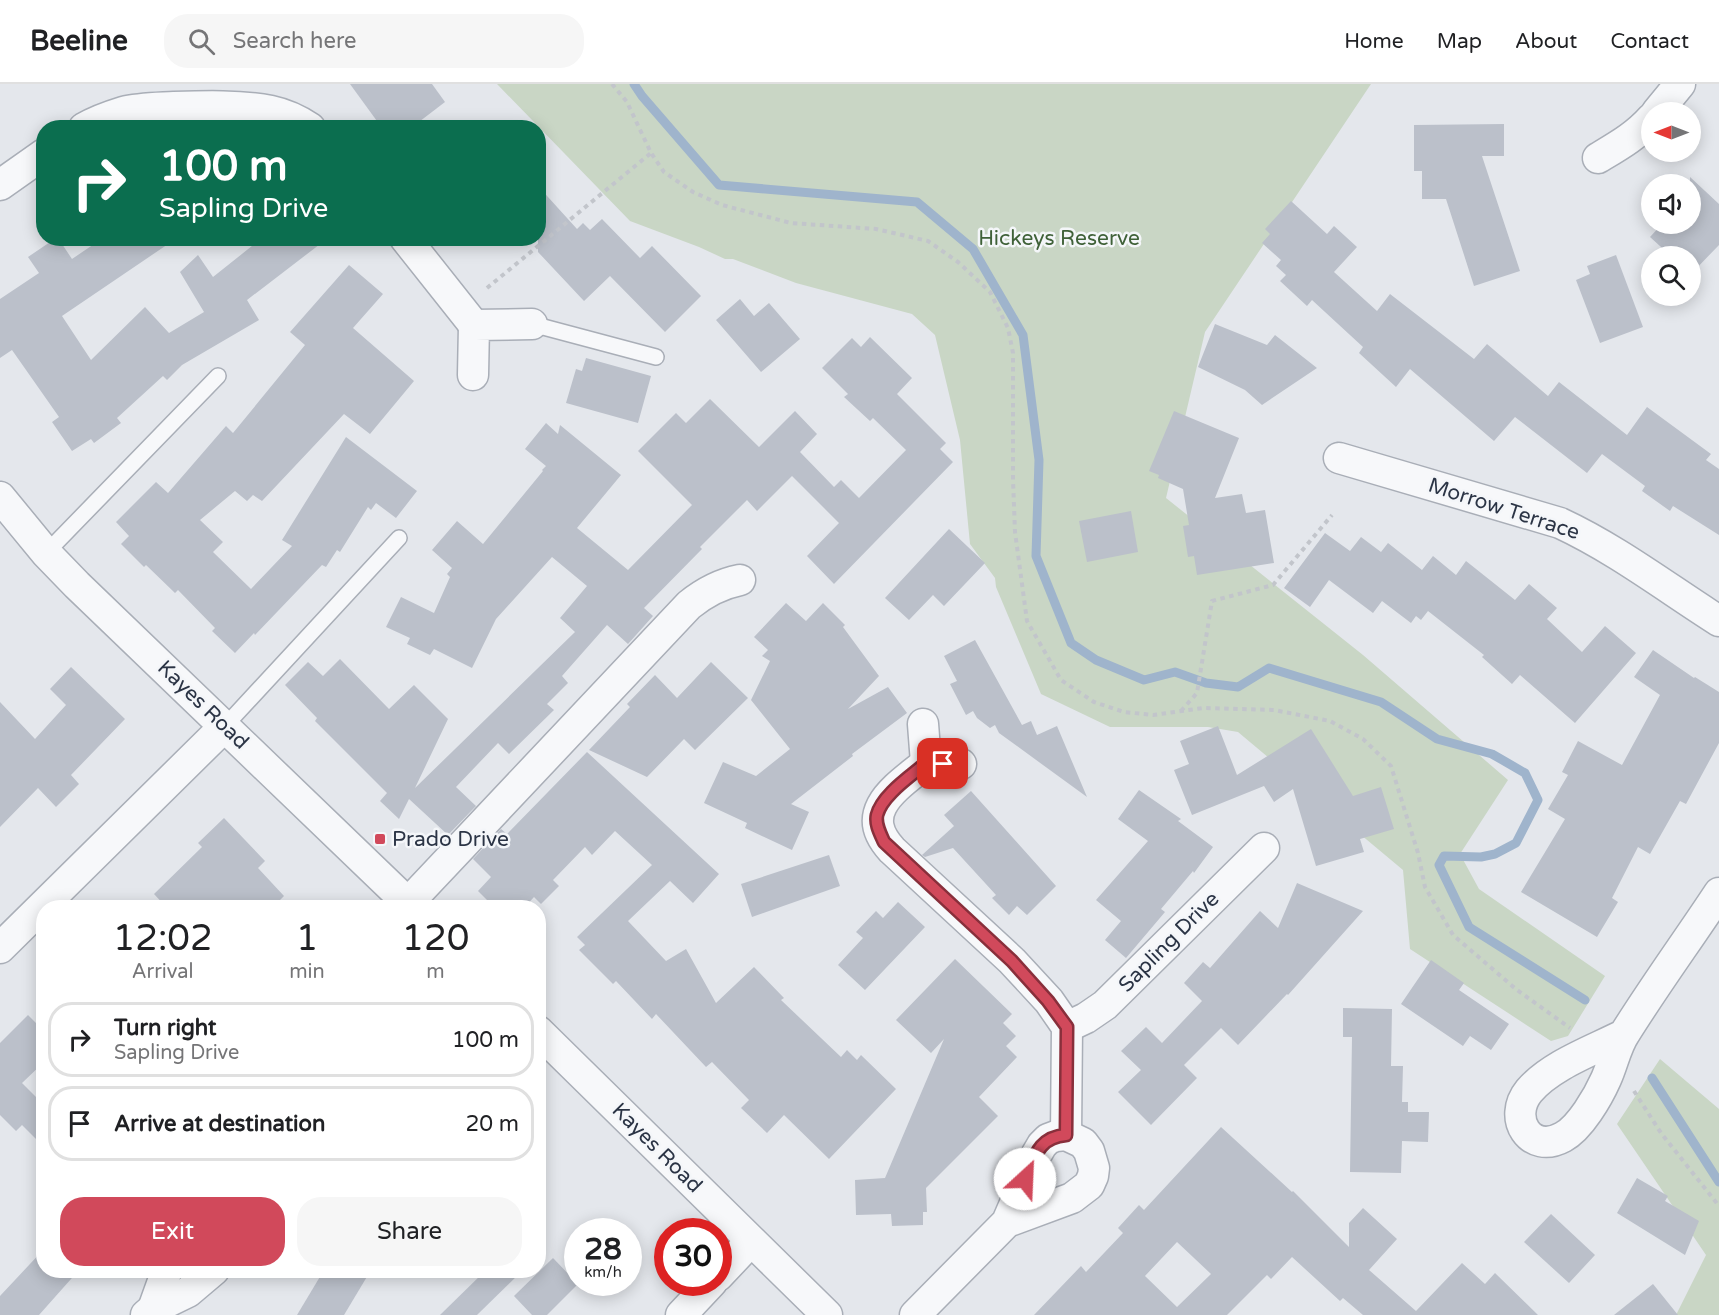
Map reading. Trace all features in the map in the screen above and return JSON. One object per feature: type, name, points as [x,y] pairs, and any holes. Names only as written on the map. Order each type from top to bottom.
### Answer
[{"type":"street","points":[[1665,102],[1680,84]]},
{"type":"street","points":[[100,120],[125,111],[150,108],[190,96],[238,107],[271,98],[296,120]]},
{"type":"street","points":[[1598,158],[1626,142],[1641,130]]},
{"type":"street","points":[[0,185],[36,160]]},
{"type":"street","points":[[411,246],[474,325],[473,375]]},
{"type":"street","points":[[474,325],[532,324]]},
{"type":"street","name":"Morrow Terrace","points":[[1339,458],[1560,523],[1606,548],[1719,621]]},
{"type":"street","name":"Kayes Road","points":[[0,497],[77,585],[406,900]]},
{"type":"street","points":[[416,900],[689,605],[711,589],[740,580]]},
{"type":"street","points":[[923,724],[926,763]]},
{"type":"street","points":[[49,900],[225,726]]},
{"type":"street","points":[[961,764],[926,763],[887,797],[877,815],[877,824],[884,842],[1012,961],[1048,1001],[1067,1027],[1066,1135]]},
{"type":"street","name":"Sapling Drive","points":[[1067,1027],[1105,1005],[1264,848]]},
{"type":"street","points":[[1623,1035],[1719,893]]},
{"type":"street","points":[[0,948],[36,912]]},
{"type":"street","name":"Kayes Road","points":[[546,1038],[827,1315]]},
{"type":"street","points":[[915,1315],[1007,1222],[1042,1145],[1048,1139],[1066,1135],[1083,1143],[1089,1151],[1094,1168],[1089,1185],[1072,1198],[1007,1222]]},
{"type":"street","points":[[732,1261],[751,1241]]},
{"type":"street","points":[[149,1312],[164,1278]]},
{"type":"street","points":[[149,1312],[188,1292],[205,1278]]},
{"type":"street","points":[[681,1315],[699,1296]]},
{"type":"lane","points":[[532,324],[656,357]]},
{"type":"lane","points":[[46,552],[218,376]]},
{"type":"lane","points":[[225,726],[399,538]]},
{"type":"path","points":[[612,84],[627,102],[651,153],[664,172],[693,192],[722,206],[791,223],[876,229],[928,241],[958,262],[990,292],[1008,328],[1013,353],[1015,532],[1027,621],[1060,680],[1094,702],[1124,712],[1153,715],[1203,708],[1274,710],[1330,721],[1363,739],[1391,766],[1418,853],[1425,887],[1453,935],[1517,990],[1575,1032]]},
{"type":"path","points":[[546,239],[651,153]]},
{"type":"path","points":[[487,288],[538,246]]},
{"type":"path","points":[[1180,711],[1197,693],[1212,601],[1273,585],[1332,515]]},
{"type":"path","points":[[1631,1087],[1661,1133],[1719,1206]]},
{"type":"green space","name":"Hickeys Reserve","points":[[497,84],[1371,84],[1205,332],[1166,498],[1363,655],[1508,780],[1460,854],[1479,889],[1605,976],[1568,1036],[1551,1041],[1410,949],[1403,870],[1238,732],[1208,727],[1110,727],[1041,694],[996,587],[995,578],[970,544],[960,440],[935,335],[912,314],[796,283],[733,259],[725,259],[630,221],[546,134],[546,120],[532,120]]},
{"type":"green space","points":[[1660,1059],[1719,1109],[1719,1315],[1676,1315],[1706,1255],[1617,1124]]},
{"type":"building","points":[[350,84],[432,84],[445,102],[421,120],[376,120]]},
{"type":"building","points":[[1504,124],[1504,156],[1482,156],[1520,271],[1474,286],[1446,199],[1422,199],[1422,171],[1414,171],[1414,125]]},
{"type":"building","points":[[1701,187],[1719,204],[1719,245],[1701,264],[1701,246],[1660,246],[1650,237],[1653,234],[1701,234]]},
{"type":"building","points":[[546,195],[577,229],[583,223],[590,230],[602,219],[640,258],[652,246],[701,296],[665,332],[610,276],[584,301],[538,252],[538,246],[546,246]]},
{"type":"building","points":[[1291,201],[1327,234],[1334,226],[1357,247],[1334,272],[1377,311],[1390,294],[1474,359],[1487,344],[1548,396],[1559,382],[1627,435],[1647,407],[1711,454],[1706,460],[1719,469],[1719,535],[1673,506],[1670,511],[1642,491],[1645,486],[1602,454],[1587,473],[1515,417],[1494,441],[1410,369],[1396,387],[1359,353],[1363,347],[1312,300],[1307,306],[1280,281],[1286,275],[1276,266],[1281,260],[1262,243],[1270,234],[1265,229]]},
{"type":"building","points":[[44,246],[63,246],[72,259],[91,246],[165,246],[62,316],[91,360],[145,307],[169,333],[204,312],[180,272],[198,255],[213,277],[252,246],[318,246],[247,300],[259,320],[182,365],[167,380],[163,376],[117,418],[121,423],[94,443],[91,439],[72,451],[52,422],[59,417],[12,350],[0,358],[0,299],[39,273],[28,257]]},
{"type":"building","points":[[1616,255],[1643,327],[1600,343],[1576,280],[1590,274],[1587,266]]},
{"type":"building","points":[[349,265],[383,294],[353,328],[414,381],[370,434],[344,414],[262,501],[253,495],[247,501],[235,491],[200,520],[223,542],[213,552],[251,589],[292,546],[282,540],[346,437],[417,491],[396,518],[376,503],[371,510],[368,507],[340,552],[337,550],[326,567],[322,565],[235,653],[212,631],[215,628],[178,590],[175,593],[121,544],[129,536],[116,522],[156,482],[168,493],[226,426],[233,433],[305,345],[290,332]]},
{"type":"building","points":[[740,299],[754,316],[769,303],[800,339],[761,372],[716,320]]},
{"type":"building","points":[[1215,324],[1267,345],[1275,335],[1317,368],[1262,405],[1245,390],[1198,367]]},
{"type":"building","points":[[870,337],[912,378],[897,394],[946,443],[940,449],[953,462],[834,584],[807,556],[839,523],[792,476],[757,511],[747,500],[644,608],[653,616],[628,644],[607,625],[562,676],[568,683],[547,704],[554,710],[509,754],[498,743],[456,787],[476,806],[448,835],[409,799],[399,819],[380,801],[387,793],[315,721],[317,718],[285,685],[308,662],[323,676],[340,659],[389,709],[414,685],[448,719],[415,788],[575,632],[560,618],[587,586],[552,557],[496,619],[472,668],[434,649],[430,655],[407,644],[410,638],[386,627],[401,597],[434,613],[450,577],[447,574],[452,568],[432,550],[457,521],[483,544],[546,466],[525,449],[546,423],[558,434],[560,425],[621,475],[577,528],[628,570],[692,505],[638,451],[676,413],[686,423],[710,399],[759,447],[795,411],[817,434],[800,452],[834,487],[841,480],[859,498],[906,450],[873,418],[870,421],[844,397],[848,394],[822,368],[852,338],[861,347]]},
{"type":"building","points":[[586,358],[651,376],[638,423],[566,403],[576,369],[582,371]]},
{"type":"building","points":[[1174,411],[1239,438],[1215,498],[1242,494],[1246,513],[1265,510],[1274,563],[1197,575],[1194,556],[1188,557],[1183,526],[1189,525],[1183,489],[1158,478],[1159,475],[1149,471]]},
{"type":"building","points":[[1131,511],[1138,552],[1087,562],[1079,521]]},
{"type":"building","points":[[949,529],[985,563],[944,606],[933,595],[909,620],[885,598]]},
{"type":"building","points":[[1325,533],[1350,551],[1361,537],[1381,552],[1388,543],[1422,570],[1433,556],[1456,575],[1466,561],[1515,600],[1529,584],[1557,608],[1547,619],[1582,652],[1605,626],[1636,653],[1575,723],[1520,675],[1512,684],[1482,657],[1484,655],[1428,611],[1421,620],[1416,616],[1411,623],[1382,601],[1373,613],[1329,580],[1310,607],[1284,588]]},
{"type":"building","points":[[786,603],[806,621],[823,603],[845,625],[843,627],[879,676],[848,709],[888,687],[907,713],[791,804],[809,812],[792,850],[745,828],[747,823],[704,803],[723,762],[756,776],[790,749],[751,700],[770,661],[762,656],[768,650],[754,637]]},
{"type":"building","points":[[975,640],[1022,725],[1031,721],[1037,735],[1057,726],[1087,797],[999,733],[995,725],[990,728],[977,718],[973,711],[966,715],[950,684],[957,681],[944,656]]},
{"type":"building","points":[[1653,650],[1719,692],[1719,743],[1686,804],[1680,801],[1650,854],[1638,847],[1612,898],[1618,902],[1597,937],[1521,892],[1565,819],[1548,809],[1568,775],[1562,772],[1578,741],[1622,765],[1660,695],[1634,677]]},
{"type":"building","points":[[711,662],[748,698],[695,750],[684,739],[647,777],[589,750],[630,707],[627,704],[655,675],[677,698]]},
{"type":"building","points":[[71,667],[125,719],[71,775],[79,784],[56,807],[38,788],[0,827],[0,702],[35,739],[66,705],[50,689]]},
{"type":"building","points":[[1218,726],[1237,775],[1311,729],[1353,796],[1381,787],[1394,829],[1360,839],[1364,852],[1316,866],[1293,789],[1274,802],[1264,786],[1192,815],[1174,770],[1189,764],[1180,741]]},
{"type":"building","points":[[587,752],[719,874],[693,903],[670,881],[628,921],[666,961],[686,949],[716,1003],[754,967],[784,998],[781,1000],[841,1057],[847,1050],[857,1060],[861,1055],[896,1089],[829,1159],[784,1115],[767,1133],[741,1108],[749,1100],[712,1062],[706,1067],[656,1014],[652,1019],[616,981],[613,984],[579,950],[585,945],[577,937],[652,865],[615,831],[592,855],[585,847],[553,880],[559,886],[545,900],[537,900],[534,897],[531,900],[487,900],[478,891],[491,877],[473,859],[501,829],[507,834]]},
{"type":"building","points":[[1139,790],[1181,819],[1178,821],[1213,847],[1194,873],[1193,871],[1161,909],[1165,912],[1126,958],[1105,940],[1121,921],[1096,900],[1148,841],[1118,819]]},
{"type":"building","points":[[971,791],[1056,886],[1027,915],[1017,906],[1009,915],[992,898],[996,895],[953,848],[925,857],[922,855],[954,826],[944,815]]},
{"type":"building","points":[[224,818],[265,861],[258,868],[284,896],[280,900],[160,900],[154,894],[202,847],[198,843]]},
{"type":"building","points":[[829,855],[840,886],[752,917],[741,884]]},
{"type":"building","points":[[1297,883],[1363,911],[1288,995],[1238,1045],[1221,1028],[1184,1065],[1197,1078],[1151,1125],[1118,1092],[1141,1070],[1121,1051],[1146,1027],[1162,1043],[1202,1001],[1184,983],[1203,962],[1210,968],[1260,911],[1278,928]]},
{"type":"building","points":[[898,902],[925,927],[865,990],[838,965],[863,938],[856,932],[876,911],[883,918]]},
{"type":"building","points":[[955,959],[1012,1014],[1003,1023],[1016,1036],[1006,1046],[1017,1057],[979,1097],[998,1116],[926,1188],[927,1212],[923,1212],[923,1225],[892,1226],[891,1214],[856,1215],[855,1180],[885,1178],[944,1039],[931,1053],[896,1020]]},
{"type":"building","points":[[1431,960],[1464,983],[1459,990],[1509,1024],[1491,1050],[1470,1036],[1463,1046],[1401,1004]]},
{"type":"building","points":[[1343,1008],[1392,1009],[1391,1066],[1403,1066],[1402,1102],[1408,1102],[1408,1112],[1429,1112],[1428,1142],[1402,1141],[1401,1173],[1350,1172],[1352,1037],[1343,1037]]},
{"type":"building","points":[[28,1015],[36,1023],[36,1070],[22,1083],[36,1097],[36,1139],[22,1125],[16,1131],[0,1115],[0,1043]]},
{"type":"building","points":[[1221,1127],[1293,1191],[1349,1247],[1349,1223],[1363,1208],[1397,1239],[1369,1270],[1416,1311],[1462,1263],[1485,1284],[1495,1273],[1538,1315],[1363,1315],[1343,1298],[1340,1301],[1292,1257],[1271,1279],[1267,1275],[1227,1315],[1034,1315],[1081,1266],[1086,1272],[1123,1233],[1118,1228],[1139,1205],[1144,1210]],"holes":[[[1177,1242],[1211,1274],[1177,1307],[1145,1276]]]},
{"type":"building","points":[[1637,1178],[1668,1196],[1665,1201],[1699,1221],[1685,1255],[1617,1213]]},
{"type":"building","points":[[1551,1214],[1595,1255],[1569,1283],[1524,1242]]},
{"type":"building","points":[[36,1258],[36,1278],[72,1278],[39,1315],[0,1315],[0,1296]]},
{"type":"building","points":[[553,1258],[564,1269],[564,1296],[566,1296],[547,1315],[532,1315],[514,1296],[532,1278],[546,1278],[546,1265]]},
{"type":"building","points":[[319,1278],[366,1278],[344,1315],[297,1315]]},
{"type":"building","points":[[478,1278],[515,1278],[477,1315],[440,1315]]},
{"type":"building","points":[[1653,1284],[1678,1315],[1614,1315]]},
{"type":"waterway","points":[[634,84],[719,185],[917,202],[973,249],[1023,335],[1039,460],[1036,556],[1071,643],[1096,660],[1144,680],[1175,672],[1206,683],[1238,687],[1269,668],[1381,702],[1437,739],[1492,754],[1525,773],[1538,800],[1516,843],[1495,854],[1481,857],[1444,856],[1439,865],[1469,927],[1585,1000]]},
{"type":"waterway","points":[[1652,1078],[1719,1182]]},
{"type":"place","name":"Prado Drive","points":[[380,839]]},
{"type":"route","points":[[943,764],[926,763],[899,786],[881,806],[877,815],[877,824],[884,842],[1012,961],[1057,1011],[1067,1027],[1066,1135],[1048,1139],[1042,1145],[1025,1179]]}]
